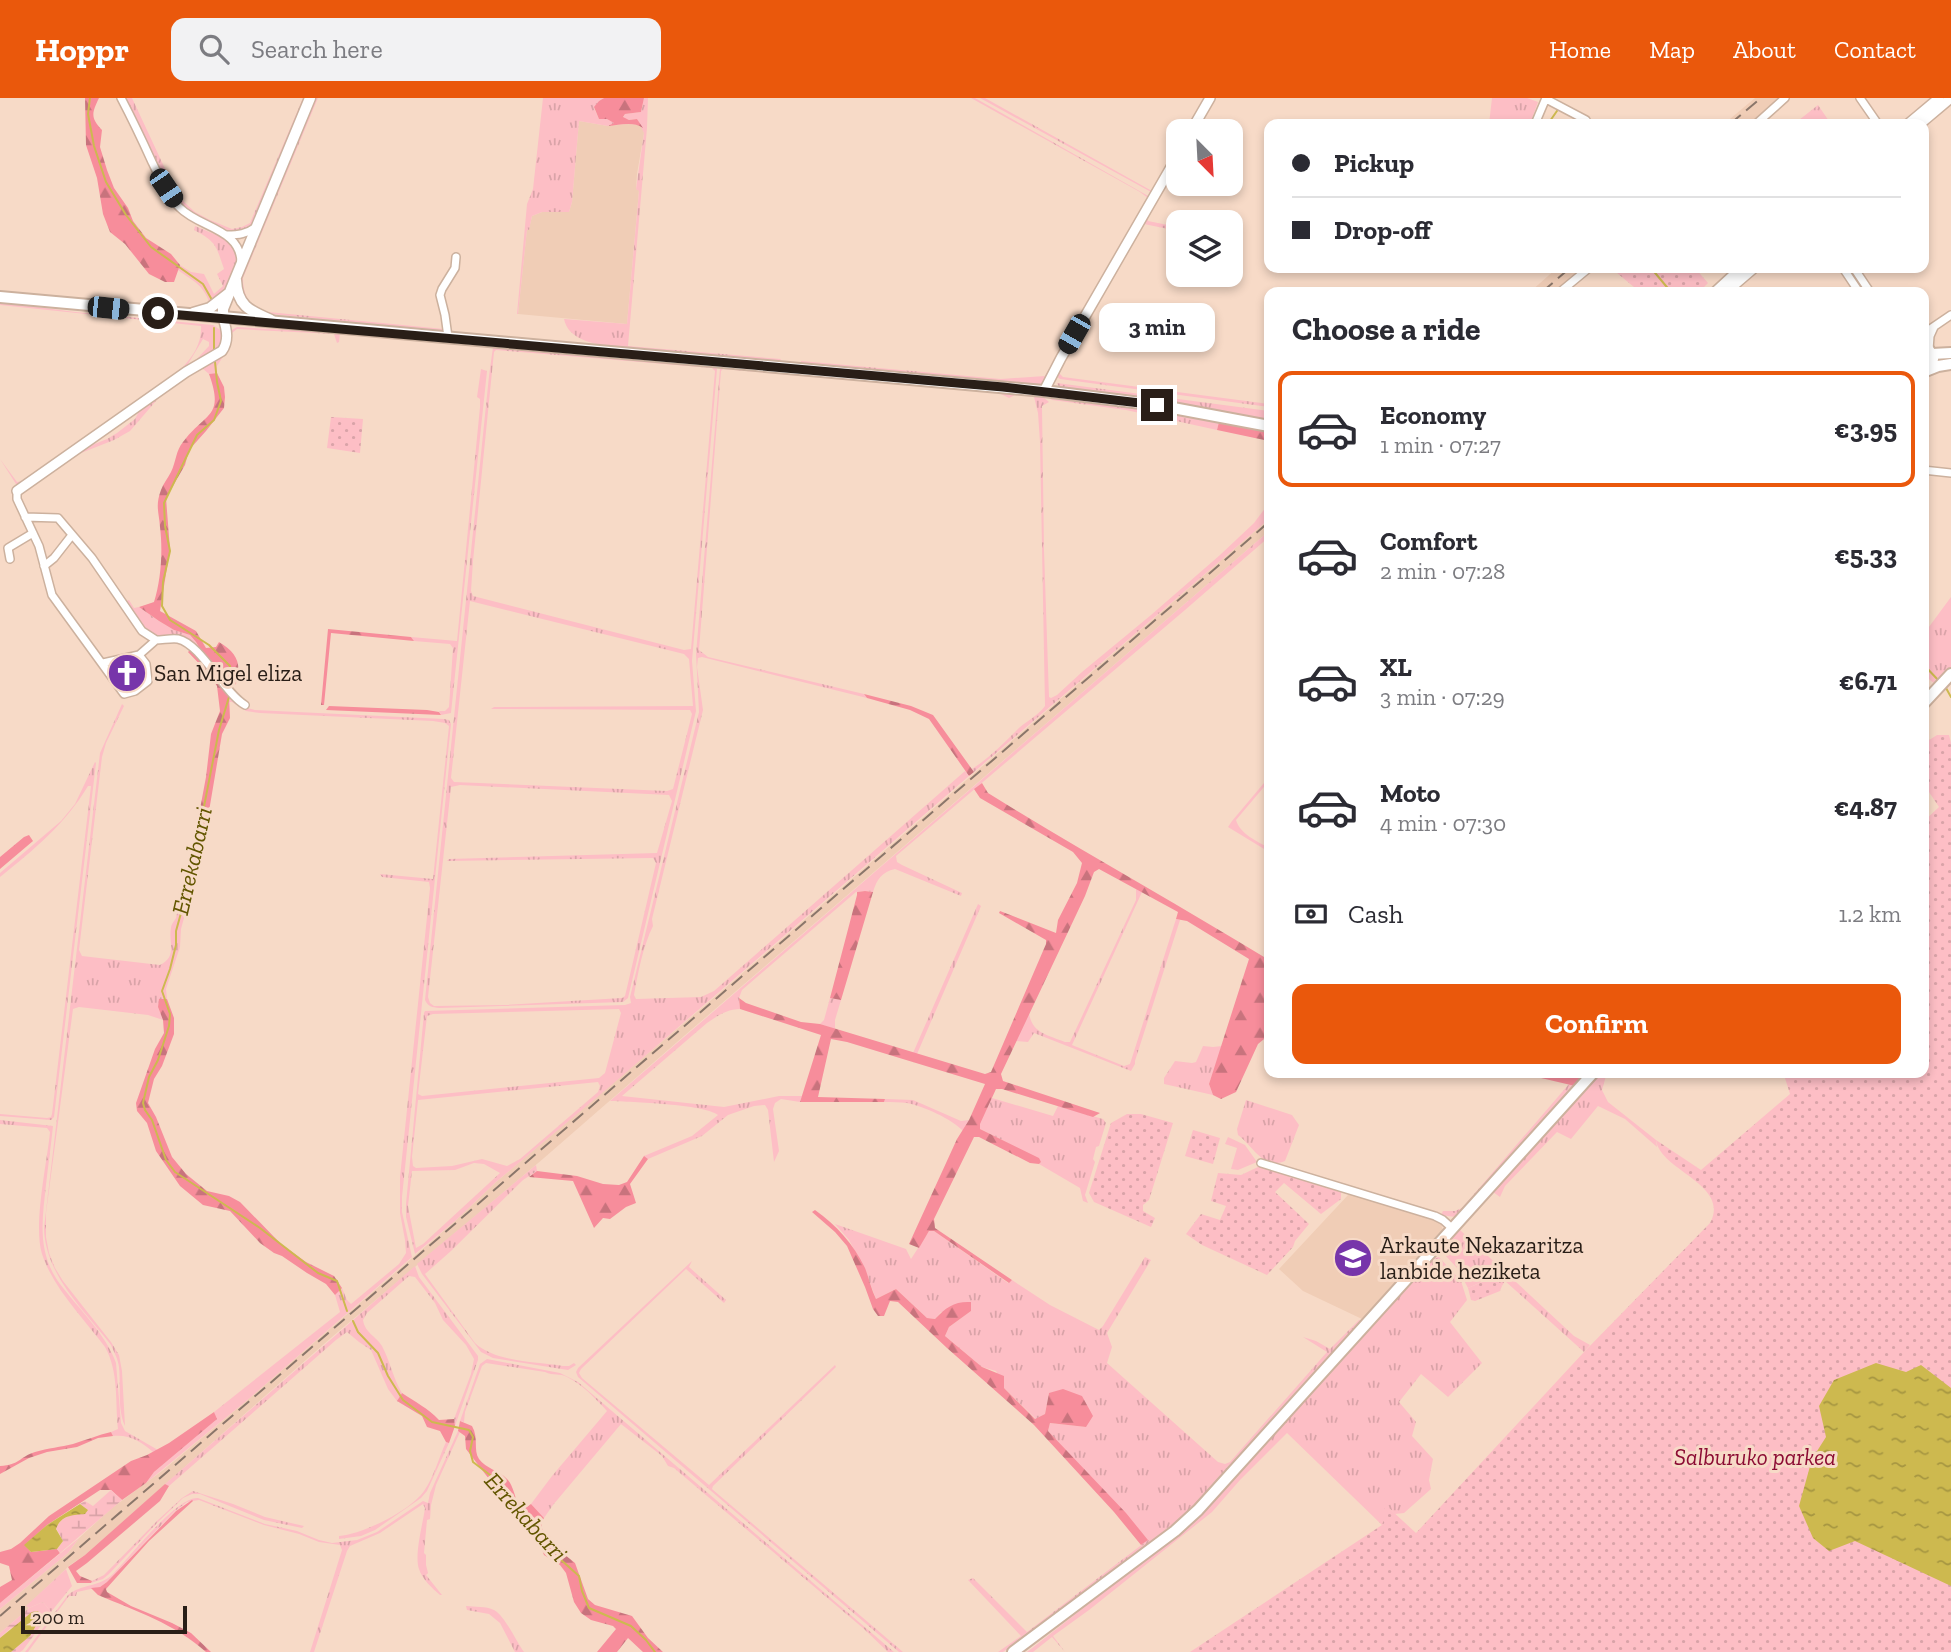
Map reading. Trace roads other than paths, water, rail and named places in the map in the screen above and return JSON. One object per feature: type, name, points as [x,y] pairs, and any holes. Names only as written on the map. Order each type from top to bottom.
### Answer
[{"type":"main road","points":[[223,318],[236,276],[310,98]]},
{"type":"main road","points":[[236,276],[238,295],[242,303]]},
{"type":"main road","points":[[0,297],[1044,391],[1157,405],[1264,425]]},
{"type":"main road","points":[[183,315],[210,308],[227,299],[242,303],[278,323]]},
{"type":"main road","points":[[1929,350],[1951,353]]},
{"type":"main road","points":[[1929,370],[1951,364]]},
{"type":"main road","points":[[1929,698],[1951,674]]},
{"type":"main road","points":[[1013,1652],[1175,1531],[1198,1510],[1588,1078]]},
{"type":"street","points":[[121,98],[166,188],[178,206],[191,218],[249,244]]},
{"type":"street","points":[[1198,119],[1210,98]]},
{"type":"street","points":[[1537,119],[1546,98],[1584,119]]},
{"type":"street","points":[[1762,119],[1785,98]]},
{"type":"street","points":[[1860,98],[1875,119]]},
{"type":"street","points":[[1914,119],[1939,98]]},
{"type":"street","points":[[1926,119],[1951,98]]},
{"type":"street","points":[[1044,391],[1166,176]]},
{"type":"street","points":[[232,237],[248,233],[257,226]]},
{"type":"street","points":[[232,237],[241,265]]},
{"type":"street","points":[[448,337],[440,295],[454,268],[456,257]]},
{"type":"street","points":[[1566,287],[1583,273]]},
{"type":"street","points":[[1720,287],[1736,273]]},
{"type":"street","points":[[1732,287],[1748,273]]},
{"type":"street","points":[[1929,330],[1951,315]]},
{"type":"street","points":[[138,655],[146,664],[148,681],[135,691],[124,694],[52,595],[33,533],[17,499],[17,491],[186,372],[222,351],[227,332],[223,318]]},
{"type":"street","points":[[1929,343],[1934,327]]},
{"type":"street","points":[[1929,470],[1951,472]]},
{"type":"street","points":[[25,517],[58,518],[92,558],[142,631],[156,640]]},
{"type":"street","points":[[10,559],[8,548],[33,533]]},
{"type":"street","points":[[44,566],[72,535]]},
{"type":"street","points":[[103,663],[138,655],[156,640],[175,638],[186,641],[209,665],[234,698],[244,705]]},
{"type":"street","points":[[1261,1163],[1435,1216],[1453,1229]]},
{"type":"water","points":[[1876,1363],[1906,1372],[1921,1365],[1951,1388],[1951,1586],[1855,1541],[1829,1551],[1813,1538],[1799,1506],[1812,1459],[1826,1437],[1819,1406],[1834,1380]]},
{"type":"water","points":[[80,1504],[88,1510],[85,1514],[68,1517],[58,1524],[56,1529],[63,1541],[57,1549],[31,1552],[24,1545],[47,1525]]},
{"type":"water","points":[[38,1611],[41,1617],[30,1636],[11,1652],[0,1652],[0,1638],[32,1612]]},
{"type":"waterway","name":"Errekabarri","points":[[90,98],[88,114],[94,146],[106,182],[126,215],[151,247],[203,284],[212,300]]},
{"type":"waterway","points":[[1551,119],[1559,108]]},
{"type":"waterway","points":[[1655,273],[1667,287]]},
{"type":"waterway","name":"Errekabarri","points":[[214,328],[214,351]]},
{"type":"waterway","name":"Errekabarri","points":[[215,362],[221,401],[214,420],[197,435],[164,503],[170,551],[163,582],[162,606],[170,620],[209,645],[230,666],[232,688]]},
{"type":"waterway","points":[[1929,670],[1939,681]]},
{"type":"waterway","points":[[1946,688],[1951,697]]},
{"type":"waterway","name":"Errekabarri","points":[[229,697],[219,730],[188,888],[176,931],[176,945],[162,991],[170,1014],[169,1026],[158,1060],[149,1077],[143,1103],[166,1160],[175,1172],[260,1228],[318,1273],[337,1281],[347,1311]]},
{"type":"waterway","name":"Errekabarri","points":[[353,1321],[358,1332],[378,1353],[403,1400],[432,1422],[469,1430],[473,1437],[470,1451],[473,1462],[494,1478],[537,1525],[560,1559],[579,1576],[589,1608],[631,1626],[655,1652]]},
{"type":"railway","points":[[1736,119],[1761,98]]},
{"type":"railway","points":[[1548,287],[1564,273]]},
{"type":"railway","points":[[0,1616],[1264,526]]},
{"type":"place","name":"San Migel eliza","points":[[127,673]]},
{"type":"place","name":"Arkaute Nekazaritza lanbide heziketa","points":[[1353,1258]]},
{"type":"park label","name":"Salburuko parkea","points":[[1755,1457]]}]
